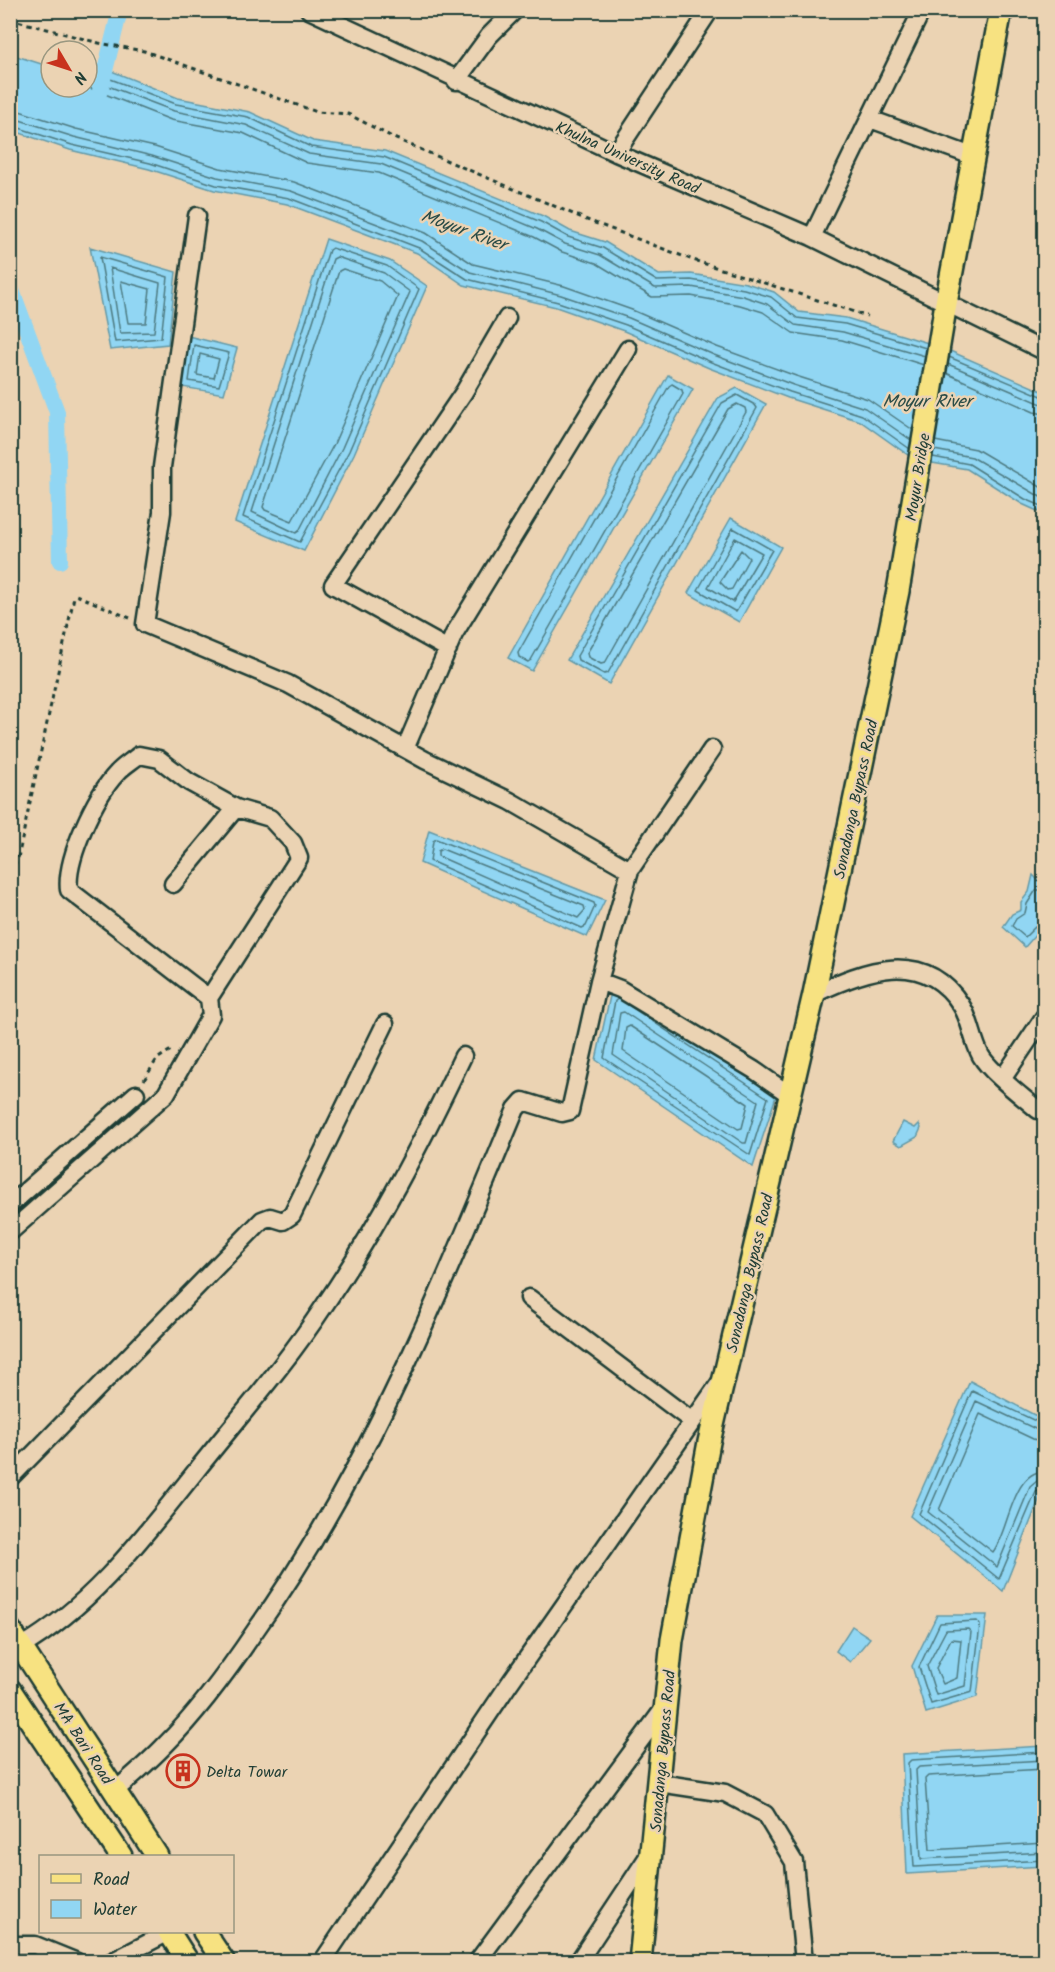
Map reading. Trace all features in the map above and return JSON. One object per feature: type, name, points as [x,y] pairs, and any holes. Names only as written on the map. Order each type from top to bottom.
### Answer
[{"type":"main road","name":"Moyur Bridge","points":[[898,591],[946,303],[1001,10]]},
{"type":"main road","name":"Sonadanga Bypass Road","points":[[640,1962],[672,1640],[709,1442],[814,994],[898,591]]},
{"type":"main road","name":"MA Bari Road","points":[[16,1639],[156,1855]]},
{"type":"main road","name":"MA Bari Road","points":[[10,1690],[120,1855]]},
{"type":"main road","points":[[170,1933],[188,1962]]},
{"type":"main road","points":[[205,1933],[224,1962]]},
{"type":"street","name":"Khulna University Road","points":[[309,10],[456,81],[812,237],[1044,351]]},
{"type":"street","points":[[456,81],[489,36],[515,10]]},
{"type":"street","points":[[616,153],[710,10]]},
{"type":"street","points":[[812,237],[922,10]]},
{"type":"street","points":[[870,119],[975,157]]},
{"type":"street","points":[[197,216],[162,466],[162,512],[146,624],[288,684],[405,749],[510,801],[630,870]]},
{"type":"street","points":[[448,649],[333,585],[464,392],[507,318]]},
{"type":"street","points":[[405,749],[448,649],[628,349]]},
{"type":"street","points":[[115,1791],[166,1745],[217,1686],[287,1587],[316,1540],[367,1448],[408,1364],[516,1109],[523,1101],[562,1113],[570,1111],[599,981],[630,870],[712,749]]},
{"type":"street","points":[[10,1232],[166,1094],[211,1015],[209,998],[299,858],[293,843],[270,818],[236,808],[189,782],[159,759],[139,755],[116,774],[85,824],[68,878],[69,890],[209,998]]},
{"type":"street","points":[[173,884],[236,808]]},
{"type":"street","points":[[814,994],[848,977],[878,970],[906,969],[926,972],[945,984],[962,1006],[982,1058],[1038,1110]]},
{"type":"street","points":[[599,981],[620,989],[754,1070],[790,1095]]},
{"type":"street","points":[[1003,1078],[1044,1017]]},
{"type":"street","points":[[10,1478],[189,1298],[262,1220],[266,1217],[284,1221],[292,1215],[385,1024]]},
{"type":"street","points":[[16,1639],[73,1611],[126,1559],[323,1308],[375,1226],[425,1136],[463,1056]]},
{"type":"street","points":[[10,1205],[136,1094]]},
{"type":"street","points":[[103,1123],[117,1137]]},
{"type":"street","points":[[529,1298],[692,1421]]},
{"type":"street","points":[[322,1962],[509,1683],[725,1376]]},
{"type":"street","points":[[477,1962],[666,1706]]},
{"type":"street","points":[[659,1783],[725,1793],[765,1814],[794,1862],[804,1962]]},
{"type":"street","points":[[578,1962],[653,1849]]},
{"type":"street","points":[[111,1962],[167,1933]]},
{"type":"street","points":[[10,1945],[35,1946],[77,1962]]},
{"type":"path","points":[[10,19],[99,43],[144,51],[317,111],[348,114],[396,139],[587,220],[693,260],[867,316]]},
{"type":"path","points":[[10,874],[23,835],[74,597],[76,595],[146,624]]},
{"type":"path","points":[[136,1094],[157,1059],[171,1049],[196,1044]]},
{"type":"water","name":"Moyur River","points":[[10,54],[39,63],[39,99],[99,99],[99,66],[178,98],[250,112],[313,141],[385,151],[543,216],[570,231],[605,242],[659,275],[691,274],[746,283],[774,292],[799,312],[846,318],[941,347],[1044,392],[1044,514],[1022,504],[967,469],[915,460],[860,421],[788,398],[709,368],[624,331],[556,307],[464,285],[417,253],[287,204],[214,190],[149,169],[70,150],[11,130]]},
{"type":"water","points":[[326,239],[390,261],[427,286],[354,454],[304,551],[235,522]]},
{"type":"water","points":[[90,247],[176,272],[168,344],[110,350]]},
{"type":"water","points":[[188,336],[237,348],[224,394],[182,387]]},
{"type":"water","points":[[668,375],[693,389],[532,671],[508,658]]},
{"type":"water","points":[[737,388],[766,404],[609,684],[567,660],[718,398]]},
{"type":"water","points":[[731,518],[781,547],[739,622],[688,593]]},
{"type":"water","points":[[429,830],[605,900],[587,937],[420,863]]},
{"type":"water","points":[[1033,875],[1044,886],[1044,925],[1025,947],[1003,927],[1012,914],[1021,910],[1021,902],[1029,892]]},
{"type":"water","points":[[612,987],[776,1096],[753,1167],[596,1060]]},
{"type":"water","points":[[903,1122],[915,1128],[919,1124],[921,1128],[917,1137],[901,1146],[893,1141]]},
{"type":"water","points":[[970,1381],[1044,1420],[1044,1487],[1003,1591],[910,1516]]},
{"type":"water","points":[[937,1615],[987,1615],[977,1697],[926,1713],[912,1666]]},
{"type":"water","points":[[852,1626],[870,1638],[850,1662],[836,1651]]},
{"type":"water","points":[[1044,1746],[1044,1866],[907,1874],[902,1754]]},
{"type":"waterway","points":[[100,91],[120,10]]},
{"type":"waterway","points":[[10,285],[57,412],[60,561]]},
{"type":"place","name":"Delta Towar","points":[[183,1771]]}]
